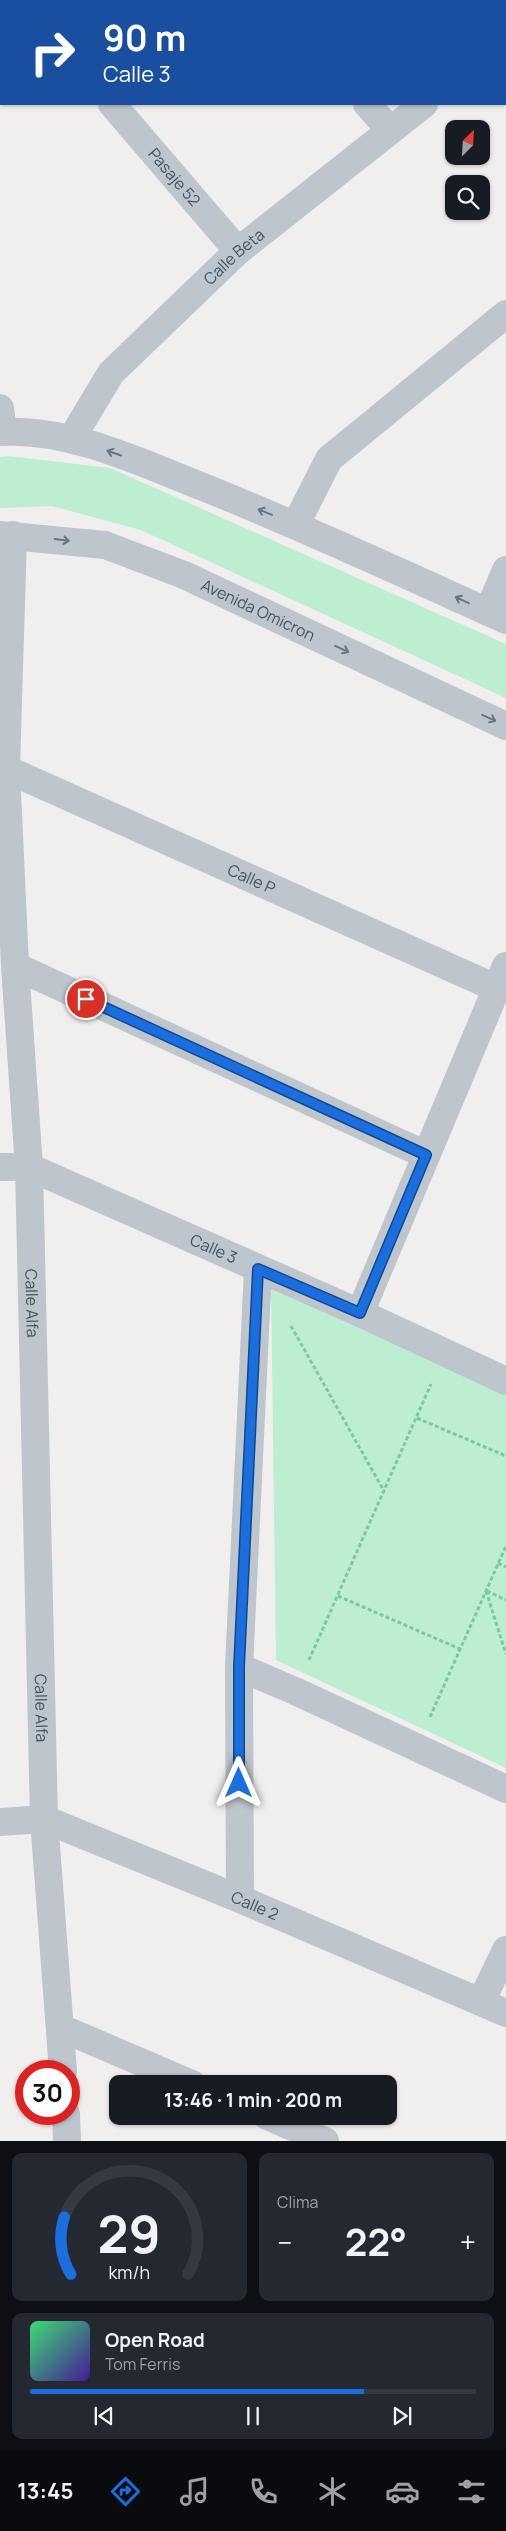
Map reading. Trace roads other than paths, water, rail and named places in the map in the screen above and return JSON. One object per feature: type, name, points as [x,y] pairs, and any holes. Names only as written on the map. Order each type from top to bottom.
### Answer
[{"type":"street","name":"Pasaje 52","points":[[113,105],[238,251]]},
{"type":"street","points":[[368,105],[390,130]]},
{"type":"street","name":"Calle Beta","points":[[72,438],[111,373],[238,251],[423,105]]},
{"type":"street","points":[[296,524],[329,459],[506,314]]},
{"type":"street","points":[[1,424],[72,438],[143,463],[296,524],[497,616],[506,570]]},
{"type":"street","name":"Avenida Omicron","points":[[7,535],[105,546],[184,575],[506,726]]},
{"type":"street","name":"Calle Alfa","points":[[7,535],[6,769],[15,966],[29,1167],[44,1819],[62,2060]]},
{"type":"street","name":"Calle P","points":[[6,769],[501,977]]},
{"type":"street","points":[[15,966],[426,1155]]},
{"type":"street","points":[[360,1313],[501,977]]},
{"type":"street","name":"Calle 3","points":[[0,1167],[29,1167],[360,1313],[506,1382]]},
{"type":"street","points":[[240,1899],[239,1667],[258,1269]]},
{"type":"street","points":[[239,1667],[506,1789]]},
{"type":"street","name":"Calle 2","points":[[0,1822],[44,1819],[240,1899],[506,2013]]},
{"type":"street","points":[[482,2002],[506,1950]]},
{"type":"street","points":[[61,2028],[171,2075]]},
{"type":"street","points":[[66,2125],[67,2141]]},
{"type":"street","points":[[288,2125],[325,2141]]}]
